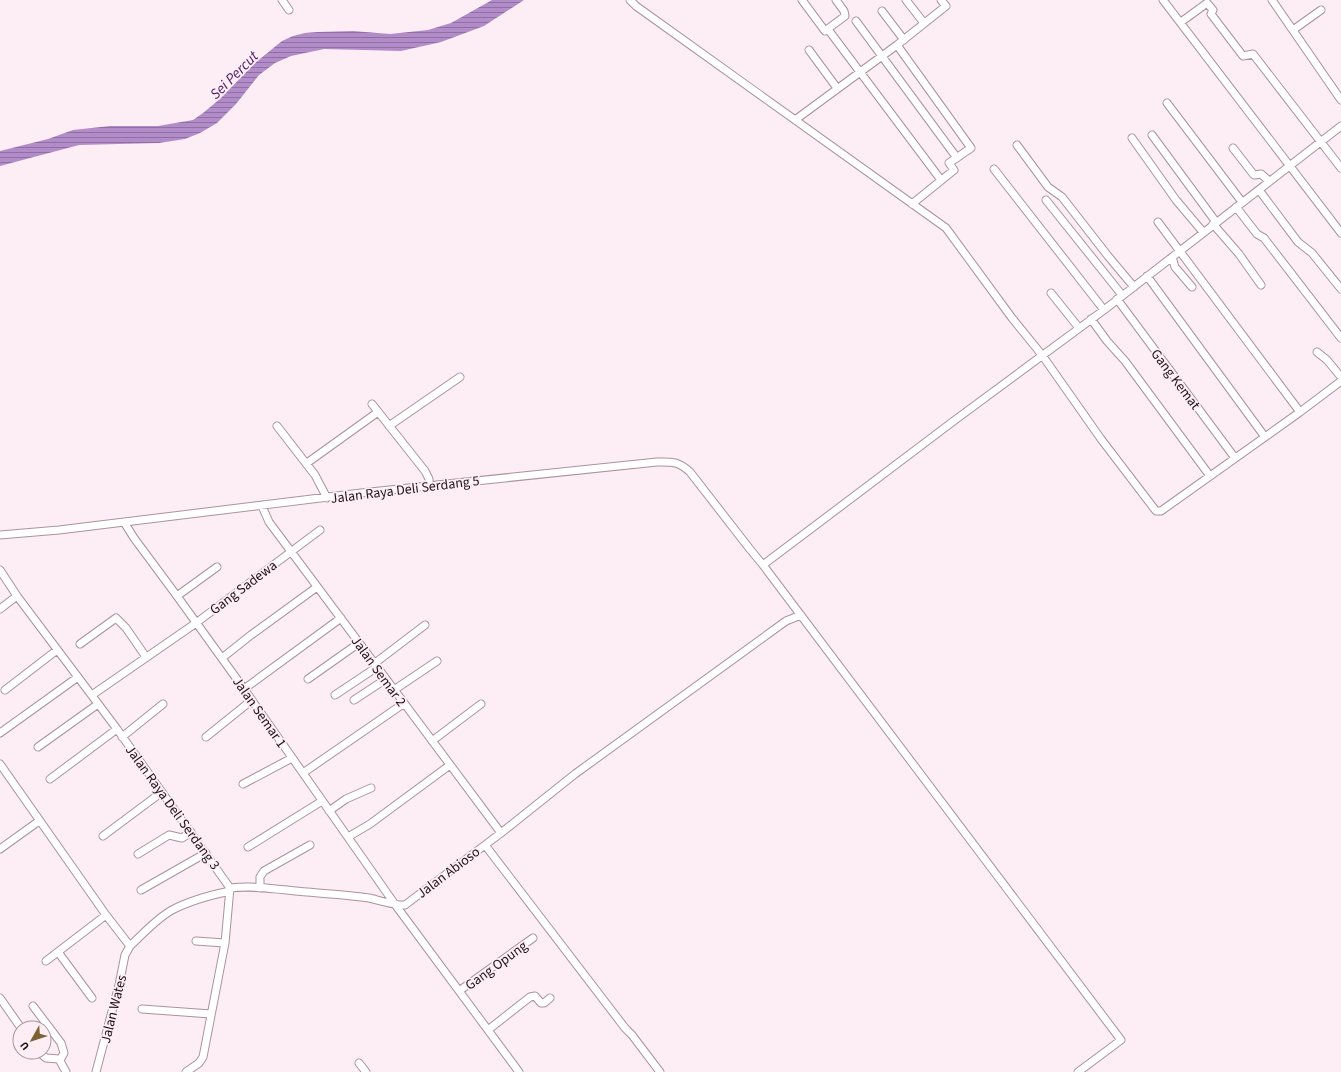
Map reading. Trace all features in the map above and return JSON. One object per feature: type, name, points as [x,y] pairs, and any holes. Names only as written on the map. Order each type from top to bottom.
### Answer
[{"type":"street","points":[[282,0],[289,10]]},
{"type":"street","points":[[630,0],[636,6],[794,120],[936,220],[949,232],[1042,356],[1101,439],[1156,511],[1161,511],[1341,381]]},
{"type":"street","points":[[802,0],[825,30],[845,16],[844,11],[836,0]]},
{"type":"street","points":[[906,0],[924,23]]},
{"type":"street","points":[[794,120],[904,40],[946,6],[942,0]]},
{"type":"street","points":[[1163,0],[1341,233]]},
{"type":"street","points":[[1272,0],[1341,100]]},
{"type":"street","points":[[1181,22],[1206,3],[1213,10],[1211,14],[1243,56],[1253,54],[1322,141],[1341,168]]},
{"type":"street","points":[[1293,30],[1321,10]]},
{"type":"street","points":[[882,11],[904,40]]},
{"type":"street","points":[[856,21],[957,158]]},
{"type":"street","points":[[830,32],[941,180]]},
{"type":"street","points":[[897,45],[971,148],[949,163],[954,170],[912,204]]},
{"type":"street","points":[[809,50],[838,88]]},
{"type":"street","points":[[1167,103],[1242,202]]},
{"type":"street","points":[[763,565],[1104,310],[1341,126]]},
{"type":"street","points":[[1152,135],[1261,285]]},
{"type":"street","points":[[1132,138],[1176,200],[1203,232]]},
{"type":"street","points":[[1017,144],[1048,187],[1062,197],[1134,287]]},
{"type":"street","points":[[1233,148],[1254,175],[1261,174],[1269,181]]},
{"type":"street","points":[[994,169],[1104,310]]},
{"type":"street","points":[[1258,190],[1298,242],[1316,258],[1341,289]]},
{"type":"street","name":"Gang Kemat","points":[[1046,200],[1120,297],[1235,458]]},
{"type":"street","points":[[1236,207],[1257,234],[1264,238],[1341,338]]},
{"type":"street","points":[[1158,222],[1300,412]]},
{"type":"street","points":[[1172,257],[1174,267],[1192,287]]},
{"type":"street","points":[[1147,276],[1265,437]]},
{"type":"street","points":[[1051,293],[1079,328]]},
{"type":"street","points":[[1091,319],[1126,361],[1210,476]]},
{"type":"street","points":[[1317,352],[1327,360],[1341,377]]},
{"type":"street","points":[[389,426],[460,377]]},
{"type":"street","points":[[372,404],[425,471],[429,479],[429,486]]},
{"type":"street","points":[[307,464],[378,412]]},
{"type":"street","points":[[277,426],[316,475],[327,498]]},
{"type":"street","name":"Jalan Raya Deli Serdang 5","points":[[0,535],[125,524],[429,486],[657,462],[675,462],[682,465],[690,472],[763,565],[1122,1040],[1078,1072]]},
{"type":"street","name":"Jalan Semar 2","points":[[262,507],[269,522],[376,665],[403,704],[501,833]]},
{"type":"street","name":"Jalan Semar 1","points":[[125,524],[252,700],[390,898],[519,1072]]},
{"type":"street","name":"Gang Sadewa","points":[[92,695],[196,622],[320,530]]},
{"type":"street","points":[[177,596],[217,567]]},
{"type":"street","name":"Jalan Raya Deli Serdang 3","points":[[0,570],[17,596],[117,729],[230,889]]},
{"type":"street","points":[[222,658],[317,587]]},
{"type":"street","points":[[0,609],[17,596]]},
{"type":"street","name":"Jalan Abioso","points":[[390,898],[399,906],[405,905],[501,833],[576,774],[719,669],[786,621],[801,615]]},
{"type":"street","points":[[80,644],[116,618],[126,628],[146,657]]},
{"type":"street","points":[[244,689],[341,618]]},
{"type":"street","points":[[335,695],[376,665],[425,625]]},
{"type":"street","points":[[308,679],[359,643]]},
{"type":"street","points":[[5,690],[57,650]]},
{"type":"street","points":[[394,690],[437,661]]},
{"type":"street","points":[[0,733],[78,677]]},
{"type":"street","points":[[354,700],[386,679]]},
{"type":"street","points":[[206,737],[252,700]]},
{"type":"street","points":[[38,747],[98,704]]},
{"type":"street","points":[[122,737],[163,704]]},
{"type":"street","points":[[303,773],[403,704]]},
{"type":"street","points":[[432,741],[481,704]]},
{"type":"street","points":[[50,779],[117,729]]},
{"type":"street","points":[[243,784],[292,758]]},
{"type":"street","points":[[0,764],[106,915],[130,946],[151,926],[172,910],[230,889],[242,887],[260,888],[369,898],[390,898]]},
{"type":"street","points":[[348,837],[370,824],[450,765]]},
{"type":"street","points":[[329,811],[346,799],[371,788]]},
{"type":"street","points":[[104,836],[162,792]]},
{"type":"street","points":[[248,847],[322,801]]},
{"type":"street","points":[[0,849],[39,821]]},
{"type":"street","points":[[138,854],[169,835],[182,838],[191,832]]},
{"type":"street","points":[[260,888],[260,877],[264,871],[310,845]]},
{"type":"street","points":[[485,845],[660,1072]]},
{"type":"street","points":[[141,890],[206,853]]},
{"type":"street","points":[[186,1072],[199,1063],[203,1057],[225,943],[230,889]]},
{"type":"street","points":[[46,961],[106,915]]},
{"type":"street","name":"Gang Opung","points":[[459,991],[533,938]]},
{"type":"street","points":[[196,942],[225,943]]},
{"type":"street","name":"Jalan Wates","points":[[96,1072],[119,985],[125,955],[130,946]]},
{"type":"street","points":[[58,952],[92,998]]},
{"type":"street","points":[[488,1030],[530,997],[535,996],[541,1003],[550,998]]},
{"type":"street","points":[[0,998],[15,1020]]},
{"type":"street","points":[[33,1006],[61,1043],[64,1053],[60,1060]]},
{"type":"street","points":[[142,1009],[211,1014]]},
{"type":"street","points":[[52,1059],[60,1060]]},
{"type":"street","points":[[60,1060],[66,1072]]},
{"type":"street","points":[[359,1063],[366,1072]]},
{"type":"shaded area","name":"Sei Percut","points":[[492,0],[524,0],[484,26],[441,42],[401,51],[324,49],[291,56],[275,63],[259,75],[236,104],[217,123],[200,133],[185,139],[159,143],[79,145],[0,166],[0,151],[48,139],[73,130],[110,126],[158,126],[193,120],[221,98],[255,63],[282,41],[293,36],[317,32],[353,31],[390,34],[428,30],[451,23]]}]
